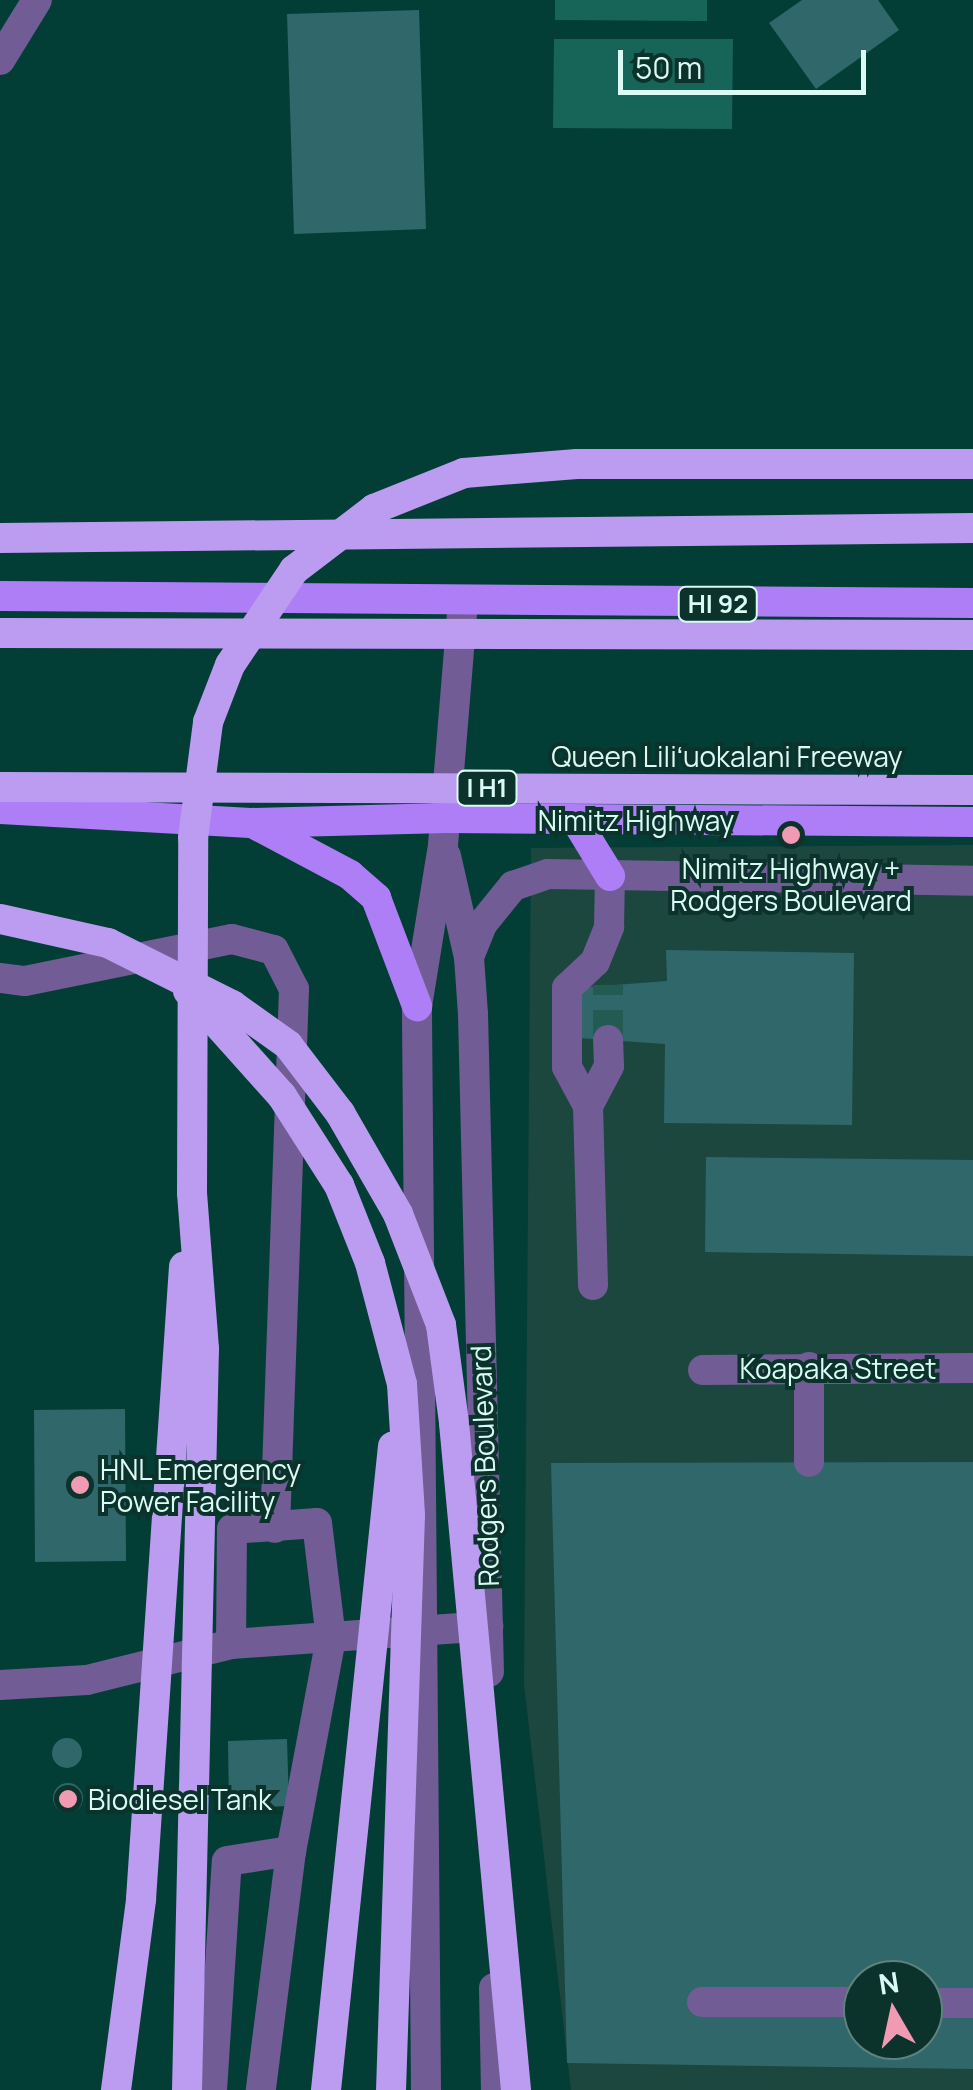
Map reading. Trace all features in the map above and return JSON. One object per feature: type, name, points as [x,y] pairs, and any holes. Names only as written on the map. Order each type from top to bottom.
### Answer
[{"type":"highway","points":[[186,2090],[204,1348],[192,1193],[193,838],[200,756],[230,665],[294,570],[374,509],[464,473],[576,464],[973,464]]},
{"type":"highway","points":[[0,538],[973,528]]},
{"type":"highway","points":[[0,634],[973,635]]},
{"type":"highway","name":"Queen Liliʻuokalani Freeway","points":[[0,787],[973,790]]},
{"type":"highway","points":[[0,919],[108,944],[170,972],[288,1045],[340,1113],[398,1214],[441,1325],[516,2090]]},
{"type":"highway","points":[[170,972],[282,1096],[340,1185],[370,1263],[402,1384],[410,1515],[391,2090]]},
{"type":"highway","points":[[116,2090],[142,1899],[175,1346],[192,1193]]},
{"type":"highway","points":[[326,2090],[402,1384]]},
{"type":"main road","name":"HI 92","points":[[0,596],[462,604],[973,604]]},
{"type":"main road","name":"Nimitz Highway","points":[[0,809],[444,831],[575,819],[973,822]]},
{"type":"main road","points":[[575,819],[610,876]]},
{"type":"main road","points":[[251,823],[350,875],[376,898],[416,1006]]},
{"type":"street","points":[[0,60],[37,0]]},
{"type":"street","name":"Rodgers Boulevard","points":[[426,2090],[426,1631],[416,1006],[444,831],[462,604]]},
{"type":"street","name":"Rodgers Boulevard","points":[[444,831],[469,957],[488,1626],[496,2090]]},
{"type":"street","points":[[469,957],[483,923],[514,886],[548,874],[973,881]]},
{"type":"street","points":[[593,1285],[588,1106],[567,1067],[567,988],[602,974],[609,927],[610,876]]},
{"type":"street","points":[[0,978],[24,981],[232,939],[274,950],[294,989],[275,1528]]},
{"type":"street","points":[[588,1106],[609,1066],[608,1040]]},
{"type":"street","points":[[808,1366],[809,1462]]},
{"type":"street","name":"Koapaka Street","points":[[703,1370],[808,1366],[973,1368]]},
{"type":"street","points":[[231,1644],[232,1529],[317,1524],[331,1638],[290,1851],[261,2090]]},
{"type":"street","points":[[0,1685],[86,1680],[231,1644],[488,1626]]},
{"type":"street","points":[[212,2090],[226,1862],[290,1851]]},
{"type":"street","points":[[702,2002],[843,2002]]},
{"type":"street","points":[[943,2002],[973,2002]]},
{"type":"shaded area","points":[[973,845],[973,2090],[571,2090],[524,1684],[531,848]]},
{"type":"green space","points":[[555,0],[707,0],[707,21],[555,20]]},
{"type":"green space","points":[[554,39],[733,39],[732,129],[553,128]]},
{"type":"building","points":[[802,0],[878,0],[899,30],[816,89],[769,23]]},
{"type":"building","points":[[419,10],[426,229],[294,234],[287,14]]},
{"type":"building","points":[[666,950],[854,953],[852,1125],[664,1123],[665,1044],[578,1038],[575,988],[667,981]]},
{"type":"building","points":[[706,1157],[973,1160],[973,1256],[705,1252]]},
{"type":"building","name":"HNL Emergency Power Facility","points":[[125,1409],[126,1561],[35,1562],[34,1410]]},
{"type":"building","points":[[973,1462],[973,2069],[567,2063],[551,1463]]},
{"type":"building","name":"Biodiesel Tank","points":[[67,1738],[78,1742],[82,1753],[78,1764],[67,1768],[56,1764],[52,1753],[56,1742]]},
{"type":"building","points":[[287,1739],[289,1806],[229,1808],[228,1741]]},
{"type":"building","name":"Biodiesel Tank","points":[[68,1783],[79,1787],[83,1798],[79,1809],[68,1813],[57,1809],[53,1798],[57,1787]]},
{"type":"tunnel","points":[[608,985],[608,1040]]},
{"type":"place","name":"Nimitz Highway + Rodgers Boulevard","points":[[791,835]]},
{"type":"place","name":"HNL Emergency Power Facility","points":[[80,1485]]},
{"type":"place","name":"Biodiesel Tank","points":[[68,1799]]}]
